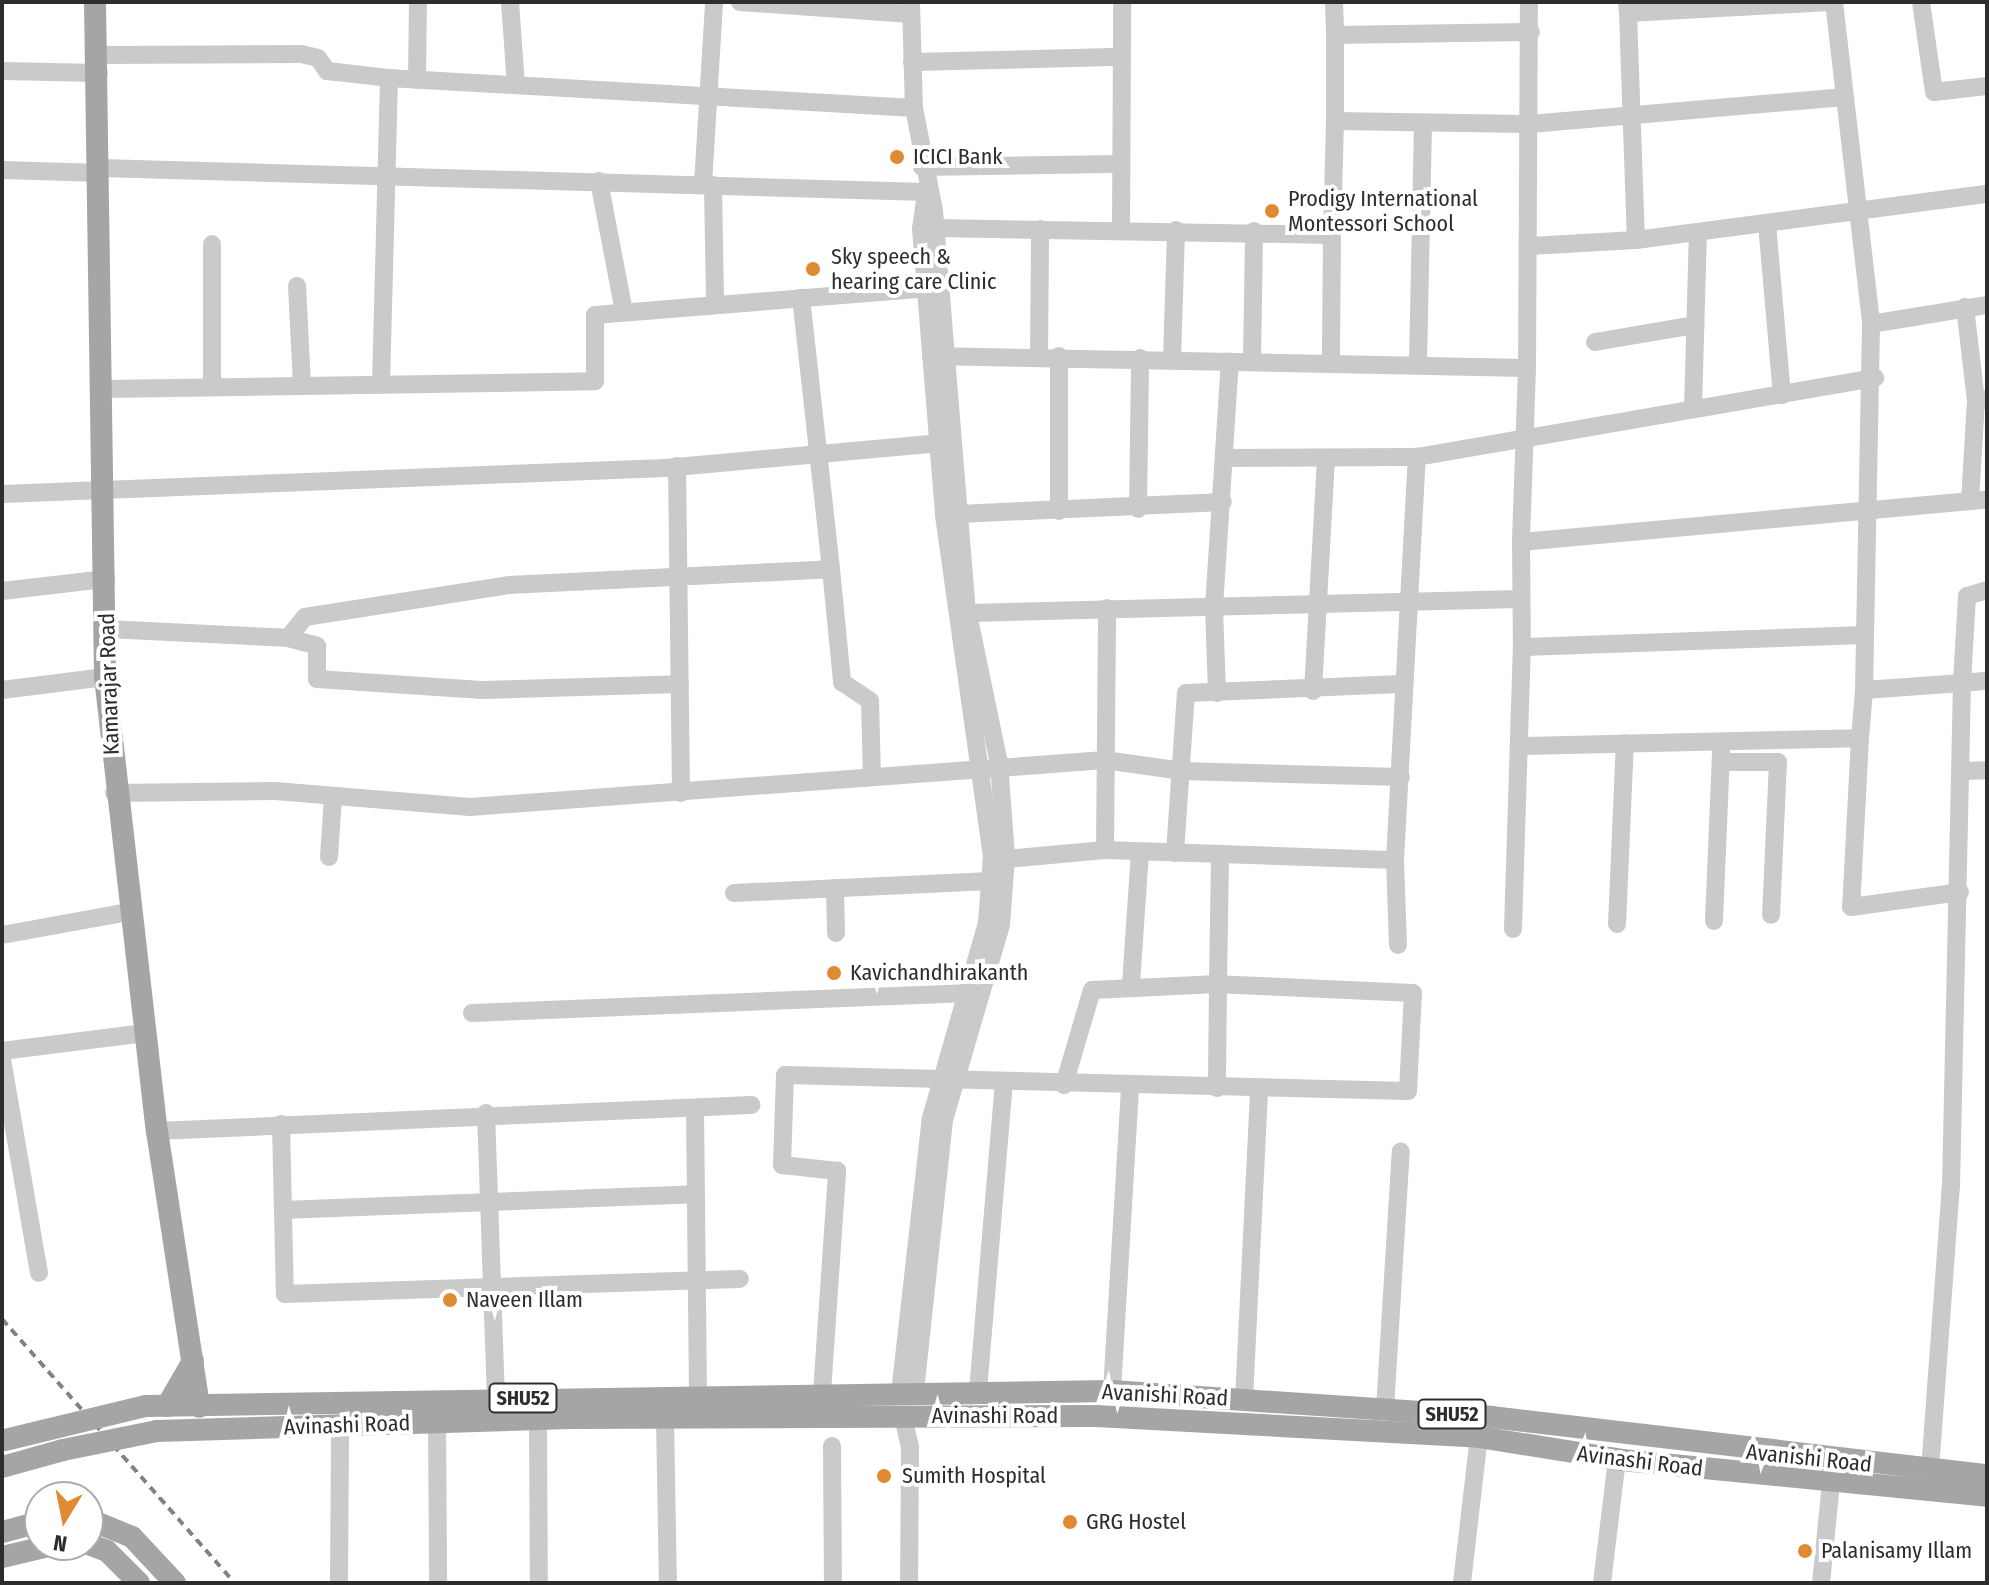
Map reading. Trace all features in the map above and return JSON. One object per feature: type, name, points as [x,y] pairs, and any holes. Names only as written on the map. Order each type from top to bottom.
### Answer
[{"type":"main road","name":"Kamarajar Road","points":[[95,2],[105,389],[105,677],[114,793],[157,1131],[199,1407]]},
{"type":"main road","points":[[157,1406],[193,1361]]},
{"type":"main road","name":"Avanishi Road","points":[[157,1406],[448,1415],[496,1399],[571,1407],[698,1393],[1112,1391],[1385,1409],[1987,1475]]},
{"type":"main road","points":[[1204,1421],[1205,1397]]},
{"type":"main road","name":"SHU52","points":[[4,1440],[157,1406]]},
{"type":"main road","name":"Avinashi Road","points":[[2,1467],[63,1450],[157,1431],[340,1425],[448,1415],[538,1419],[571,1407],[665,1417],[1204,1421],[1479,1437],[1617,1459],[1987,1496]]},
{"type":"main road","points":[[2,1532],[24,1526]]},
{"type":"main road","points":[[104,1526],[132,1537],[175,1583]]},
{"type":"main road","points":[[104,1550],[139,1583]]},
{"type":"main road","points":[[2,1557],[24,1552]]},
{"type":"street","points":[[417,80],[418,2]]},
{"type":"street","points":[[510,2],[516,85]]},
{"type":"street","points":[[714,2],[705,98],[715,305]]},
{"type":"street","points":[[740,2],[911,8],[914,108],[926,192],[935,228],[938,443],[955,621],[991,765],[987,923],[965,993],[944,1080],[908,1392]]},
{"type":"street","points":[[1121,230],[1122,2]]},
{"type":"street","points":[[1331,359],[1334,2]]},
{"type":"street","points":[[1513,929],[1526,442],[1529,2]]},
{"type":"street","points":[[1636,240],[1628,116],[1628,7],[1834,2],[1853,209],[1871,324],[1875,378],[1864,690],[1851,907],[1960,892]]},
{"type":"street","points":[[1921,2],[1934,92],[1987,86]]},
{"type":"street","points":[[1335,35],[1531,32]]},
{"type":"street","points":[[2,71],[301,54],[318,58],[327,71],[389,78],[914,108]]},
{"type":"street","points":[[912,62],[1122,57]]},
{"type":"street","points":[[381,384],[389,78]]},
{"type":"street","points":[[1335,121],[1423,126],[1530,124],[1842,97]]},
{"type":"street","points":[[1418,363],[1423,126]]},
{"type":"street","points":[[922,167],[1121,164]]},
{"type":"street","points":[[2,170],[385,175],[926,192]]},
{"type":"street","points":[[599,181],[624,312]]},
{"type":"street","points":[[926,192],[927,288],[939,356],[968,613],[1006,859],[1001,925],[944,1080]]},
{"type":"street","points":[[1529,246],[1698,233],[1853,209],[1987,194]]},
{"type":"street","points":[[1767,224],[1782,395]]},
{"type":"street","points":[[935,228],[1254,231],[1332,235]]},
{"type":"street","points":[[1039,356],[1040,229]]},
{"type":"street","points":[[1172,359],[1176,230]]},
{"type":"street","points":[[1252,362],[1254,231]]},
{"type":"street","points":[[1693,409],[1698,233]]},
{"type":"street","points":[[212,244],[212,387]]},
{"type":"street","points":[[297,286],[302,385]]},
{"type":"street","points":[[105,389],[595,381],[595,315],[927,288]]},
{"type":"street","points":[[801,298],[821,455],[842,682],[870,701],[872,775]]},
{"type":"street","points":[[1871,324],[1987,305]]},
{"type":"street","points":[[1521,542],[1979,501],[1981,400],[1965,307]]},
{"type":"street","points":[[1595,342],[1696,325]]},
{"type":"street","points":[[939,356],[1059,356],[1230,362],[1331,359],[1527,368]]},
{"type":"street","points":[[1059,356],[1059,511]]},
{"type":"street","points":[[1138,509],[1140,358]]},
{"type":"street","points":[[1217,693],[1214,607],[1230,362]]},
{"type":"street","points":[[1225,458],[1417,457],[1526,442],[1875,378]]},
{"type":"street","points":[[2,494],[677,466],[938,443]]},
{"type":"street","points":[[1398,945],[1395,860],[1401,777],[1400,684],[1411,604],[1417,457]]},
{"type":"street","points":[[1313,691],[1326,458]]},
{"type":"street","points":[[677,466],[681,793]]},
{"type":"street","points":[[958,514],[1138,509],[1223,502]]},
{"type":"street","points":[[288,638],[305,617],[509,585],[831,569]]},
{"type":"street","points":[[2,591],[106,579]]},
{"type":"street","points":[[1930,1470],[1960,892],[1962,683],[1967,596],[1987,590]]},
{"type":"street","points":[[968,613],[1520,599]]},
{"type":"street","points":[[1105,850],[1107,608]]},
{"type":"street","points":[[107,629],[288,638],[317,646],[317,679],[482,690],[680,684]]},
{"type":"street","points":[[1522,647],[1865,635]]},
{"type":"street","points":[[2,690],[105,677]]},
{"type":"street","points":[[1864,690],[1987,681]]},
{"type":"street","points":[[1175,853],[1186,693],[1313,691],[1400,684]]},
{"type":"street","points":[[1519,746],[1860,738]]},
{"type":"street","points":[[1714,921],[1722,741]]},
{"type":"street","points":[[1617,924],[1625,743]]},
{"type":"street","points":[[114,793],[333,796],[470,807],[681,793],[991,765],[1105,760],[1182,771],[1401,777]]},
{"type":"street","points":[[1721,762],[1778,762],[1771,915]]},
{"type":"street","points":[[1963,771],[1987,770]]},
{"type":"street","points":[[329,857],[333,796]]},
{"type":"street","points":[[1006,859],[1105,850],[1220,857],[1395,860]]},
{"type":"street","points":[[1131,984],[1140,852]]},
{"type":"street","points":[[1217,1088],[1220,857]]},
{"type":"street","points":[[734,893],[990,881]]},
{"type":"street","points":[[835,888],[836,933]]},
{"type":"street","points":[[2,935],[129,912]]},
{"type":"street","points":[[822,1393],[837,1171],[782,1165],[785,1075],[1130,1089],[1408,1091],[1413,993],[1218,984],[1131,984],[1084,999],[1064,1085]]},
{"type":"street","points":[[472,1013],[965,993]]},
{"type":"street","points":[[2,1051],[145,1033]]},
{"type":"street","points":[[2,1059],[39,1273]]},
{"type":"street","points":[[978,1391],[1004,1082]]},
{"type":"street","points":[[1244,1399],[1259,1088]]},
{"type":"street","points":[[1112,1391],[1130,1089]]},
{"type":"street","points":[[157,1131],[486,1113],[751,1105]]},
{"type":"street","points":[[695,1108],[698,1393]]},
{"type":"street","points":[[486,1113],[496,1399]]},
{"type":"street","points":[[281,1124],[285,1294],[492,1284],[740,1279]]},
{"type":"street","points":[[1385,1409],[1401,1151]]},
{"type":"street","points":[[283,1210],[696,1194]]},
{"type":"street","points":[[438,1583],[448,1415]]},
{"type":"street","points":[[665,1417],[668,1583]]},
{"type":"street","points":[[909,1417],[909,1583]]},
{"type":"street","points":[[538,1419],[539,1583]]},
{"type":"street","points":[[339,1583],[340,1425]]},
{"type":"street","points":[[1462,1583],[1479,1437]]},
{"type":"street","points":[[832,1446],[833,1583]]},
{"type":"street","points":[[1602,1583],[1617,1459]]},
{"type":"street","points":[[1821,1583],[1831,1482]]},
{"type":"railway","points":[[2,1319],[235,1583]]},
{"type":"place","name":"ICICI Bank","points":[[897,157]]},
{"type":"place","name":"Prodigy International Montessori School","points":[[1272,211]]},
{"type":"place","name":"Sky speech & hearing care Clinic","points":[[813,269]]},
{"type":"place","name":"Kavichandhirakanth","points":[[834,973]]},
{"type":"place","name":"Naveen Illam","points":[[450,1300]]},
{"type":"place","name":"Sumith Hospital","points":[[884,1476]]},
{"type":"place","name":"GRG Hostel","points":[[1070,1522]]},
{"type":"place","name":"Palanisamy Illam","points":[[1805,1551]]}]
